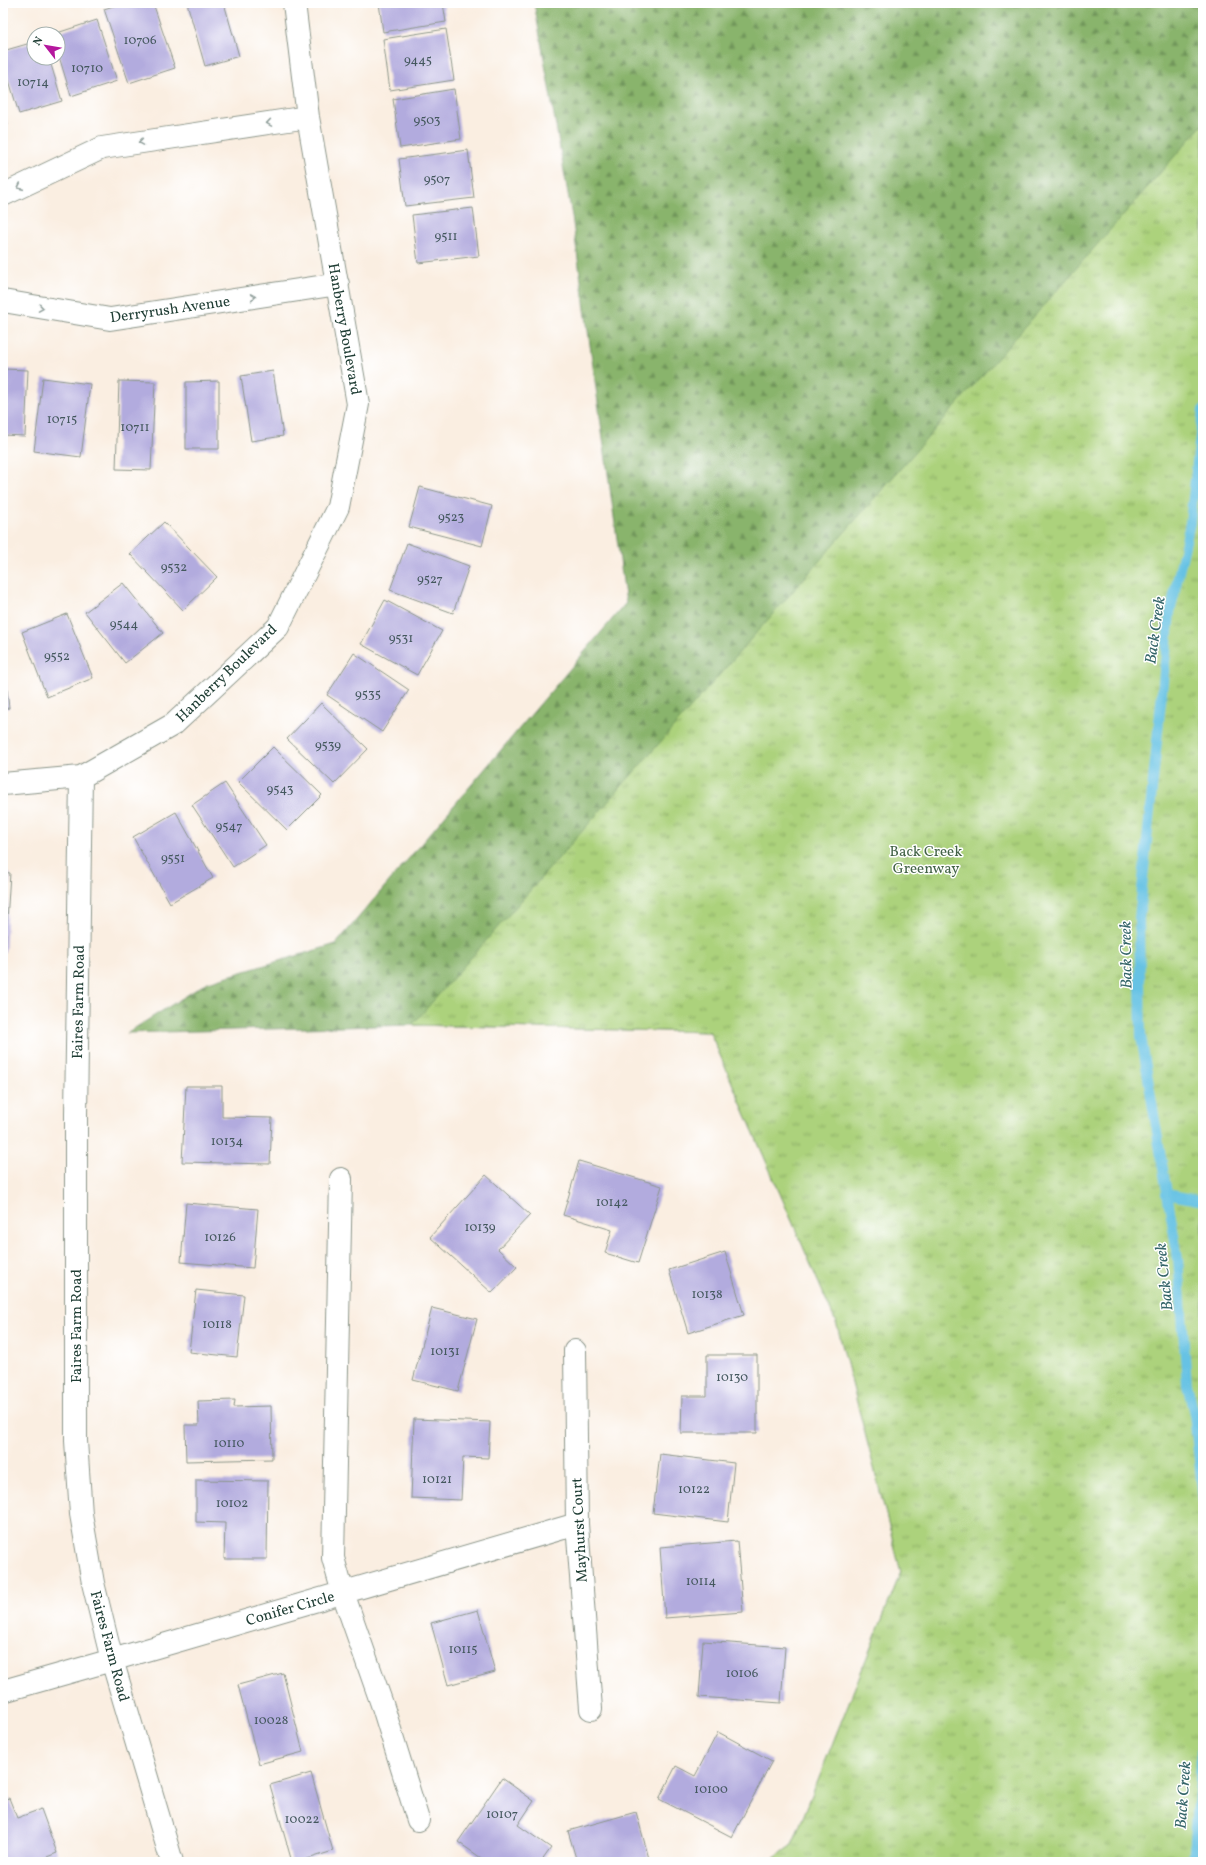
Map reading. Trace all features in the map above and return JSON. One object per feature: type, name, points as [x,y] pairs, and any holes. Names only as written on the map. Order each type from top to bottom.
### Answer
[{"type":"street","name":"Hanberry Boulevard","points":[[3,784],[81,777],[174,724],[278,627],[338,507],[358,404],[308,117],[294,3]]},
{"type":"street","points":[[3,195],[102,148],[308,117]]},
{"type":"street","name":"Derryrush Avenue","points":[[3,301],[110,319],[338,284]]},
{"type":"street","name":"Faires Farm Road","points":[[81,777],[76,1115],[76,1441],[81,1514],[93,1583],[112,1660],[172,1862]]},
{"type":"street","points":[[341,1179],[333,1558],[343,1593],[383,1706],[418,1820]]},
{"type":"street","name":"Mayhurst Court","points":[[575,1351],[576,1524],[591,1709]]},
{"type":"street","name":"Conifer Circle","points":[[3,1691],[576,1524]]},
{"type":"green space","name":"Back Creek Greenway","points":[[534,3],[1203,3],[1203,1862],[769,1862],[792,1845],[901,1572],[837,1325],[710,1032],[412,1025],[127,1033],[208,982],[336,944],[626,603],[572,216]]},
{"type":"green space","name":"Back Creek Greenway","points":[[1203,124],[1203,1862],[769,1862],[792,1845],[901,1572],[837,1325],[710,1032],[412,1025]]},
{"type":"building","points":[[123,3],[153,3],[175,68],[129,83],[104,9]]},
{"type":"building","points":[[187,3],[224,3],[239,56],[205,66]]},
{"type":"building","points":[[379,3],[443,3],[446,22],[383,32]]},
{"type":"building","points":[[97,20],[117,81],[71,96],[62,66],[66,66],[66,30]]},
{"type":"building","points":[[446,29],[454,80],[390,90],[383,39]]},
{"type":"building","points":[[26,44],[26,66],[51,66],[62,101],[19,114],[3,60],[3,51]]},
{"type":"building","points":[[454,89],[461,139],[400,148],[393,99]]},
{"type":"building","points":[[3,109],[8,125],[3,127]]},
{"type":"building","points":[[468,150],[474,198],[405,206],[399,159]]},
{"type":"building","points":[[473,208],[479,256],[418,263],[412,215]]},
{"type":"building","points":[[3,369],[28,370],[25,436],[3,435]]},
{"type":"building","points":[[273,371],[283,436],[251,441],[241,376]]},
{"type":"building","points":[[43,378],[90,384],[81,457],[34,451]]},
{"type":"building","points":[[119,381],[155,382],[151,470],[116,469]]},
{"type":"building","points":[[219,381],[219,449],[186,449],[186,382]]},
{"type":"building","points":[[420,487],[492,506],[482,546],[409,527]]},
{"type":"building","points":[[164,522],[217,577],[183,610],[130,554]]},
{"type":"building","points":[[407,543],[469,566],[453,613],[390,590]]},
{"type":"building","points":[[123,583],[163,633],[125,663],[85,612]]},
{"type":"building","points":[[385,600],[442,631],[417,675],[361,644]]},
{"type":"building","points":[[67,614],[93,678],[47,697],[22,632]]},
{"type":"building","points":[[3,653],[9,708],[3,709]]},
{"type":"building","points":[[354,653],[409,690],[382,732],[327,695]]},
{"type":"building","points":[[321,703],[368,749],[334,784],[287,739]]},
{"type":"building","points":[[273,747],[322,795],[287,830],[238,782]]},
{"type":"building","points":[[225,783],[266,845],[233,867],[192,805]]},
{"type":"building","points":[[176,812],[213,878],[170,903],[133,837]]},
{"type":"building","points":[[3,872],[10,873],[5,953],[3,953]]},
{"type":"building","points":[[186,1086],[222,1086],[222,1117],[272,1118],[270,1164],[182,1162]]},
{"type":"building","points":[[579,1161],[662,1186],[638,1263],[605,1253],[612,1230],[563,1215]]},
{"type":"building","points":[[486,1175],[530,1215],[498,1249],[517,1267],[492,1293],[430,1237]]},
{"type":"building","points":[[186,1203],[258,1209],[253,1268],[181,1262]]},
{"type":"building","points":[[725,1252],[744,1315],[688,1333],[669,1270]]},
{"type":"building","points":[[196,1290],[244,1295],[237,1357],[189,1352]]},
{"type":"building","points":[[432,1308],[477,1319],[458,1391],[413,1380]]},
{"type":"building","points":[[707,1355],[757,1355],[757,1433],[681,1433],[682,1396],[707,1396]]},
{"type":"building","points":[[235,1400],[234,1407],[271,1406],[272,1459],[186,1461],[185,1425],[199,1425],[198,1401]]},
{"type":"building","points":[[414,1419],[490,1422],[488,1458],[463,1457],[461,1500],[411,1498]]},
{"type":"building","points":[[660,1454],[734,1463],[728,1522],[653,1513]]},
{"type":"building","points":[[196,1480],[268,1481],[267,1559],[224,1559],[225,1523],[196,1522]]},
{"type":"building","points":[[737,1541],[743,1612],[665,1618],[660,1547]]},
{"type":"building","points":[[478,1610],[495,1672],[448,1685],[431,1623]]},
{"type":"building","points":[[703,1641],[785,1647],[781,1703],[699,1697]]},
{"type":"building","points":[[283,1673],[303,1752],[259,1764],[238,1685]]},
{"type":"building","points":[[718,1732],[772,1761],[732,1837],[659,1799],[676,1766],[695,1776]]},
{"type":"building","points":[[311,1773],[333,1851],[298,1862],[292,1862],[270,1785]]},
{"type":"building","points":[[502,1778],[534,1801],[518,1825],[551,1848],[541,1862],[487,1862],[458,1842]]},
{"type":"building","points":[[9,1798],[17,1818],[41,1809],[57,1853],[34,1862],[3,1862],[3,1800]]},
{"type":"building","points":[[636,1812],[650,1862],[577,1862],[568,1831]]},
{"type":"waterway","name":"Back Creek","points":[[1203,410],[1190,523],[1170,613],[1139,919],[1141,1036],[1178,1259],[1187,1384],[1194,1414],[1203,1498]]},
{"type":"waterway","points":[[1166,1194],[1203,1201]]},
{"type":"waterway","name":"Back Creek","points":[[1193,1862],[1200,1782],[1203,1705]]}]
